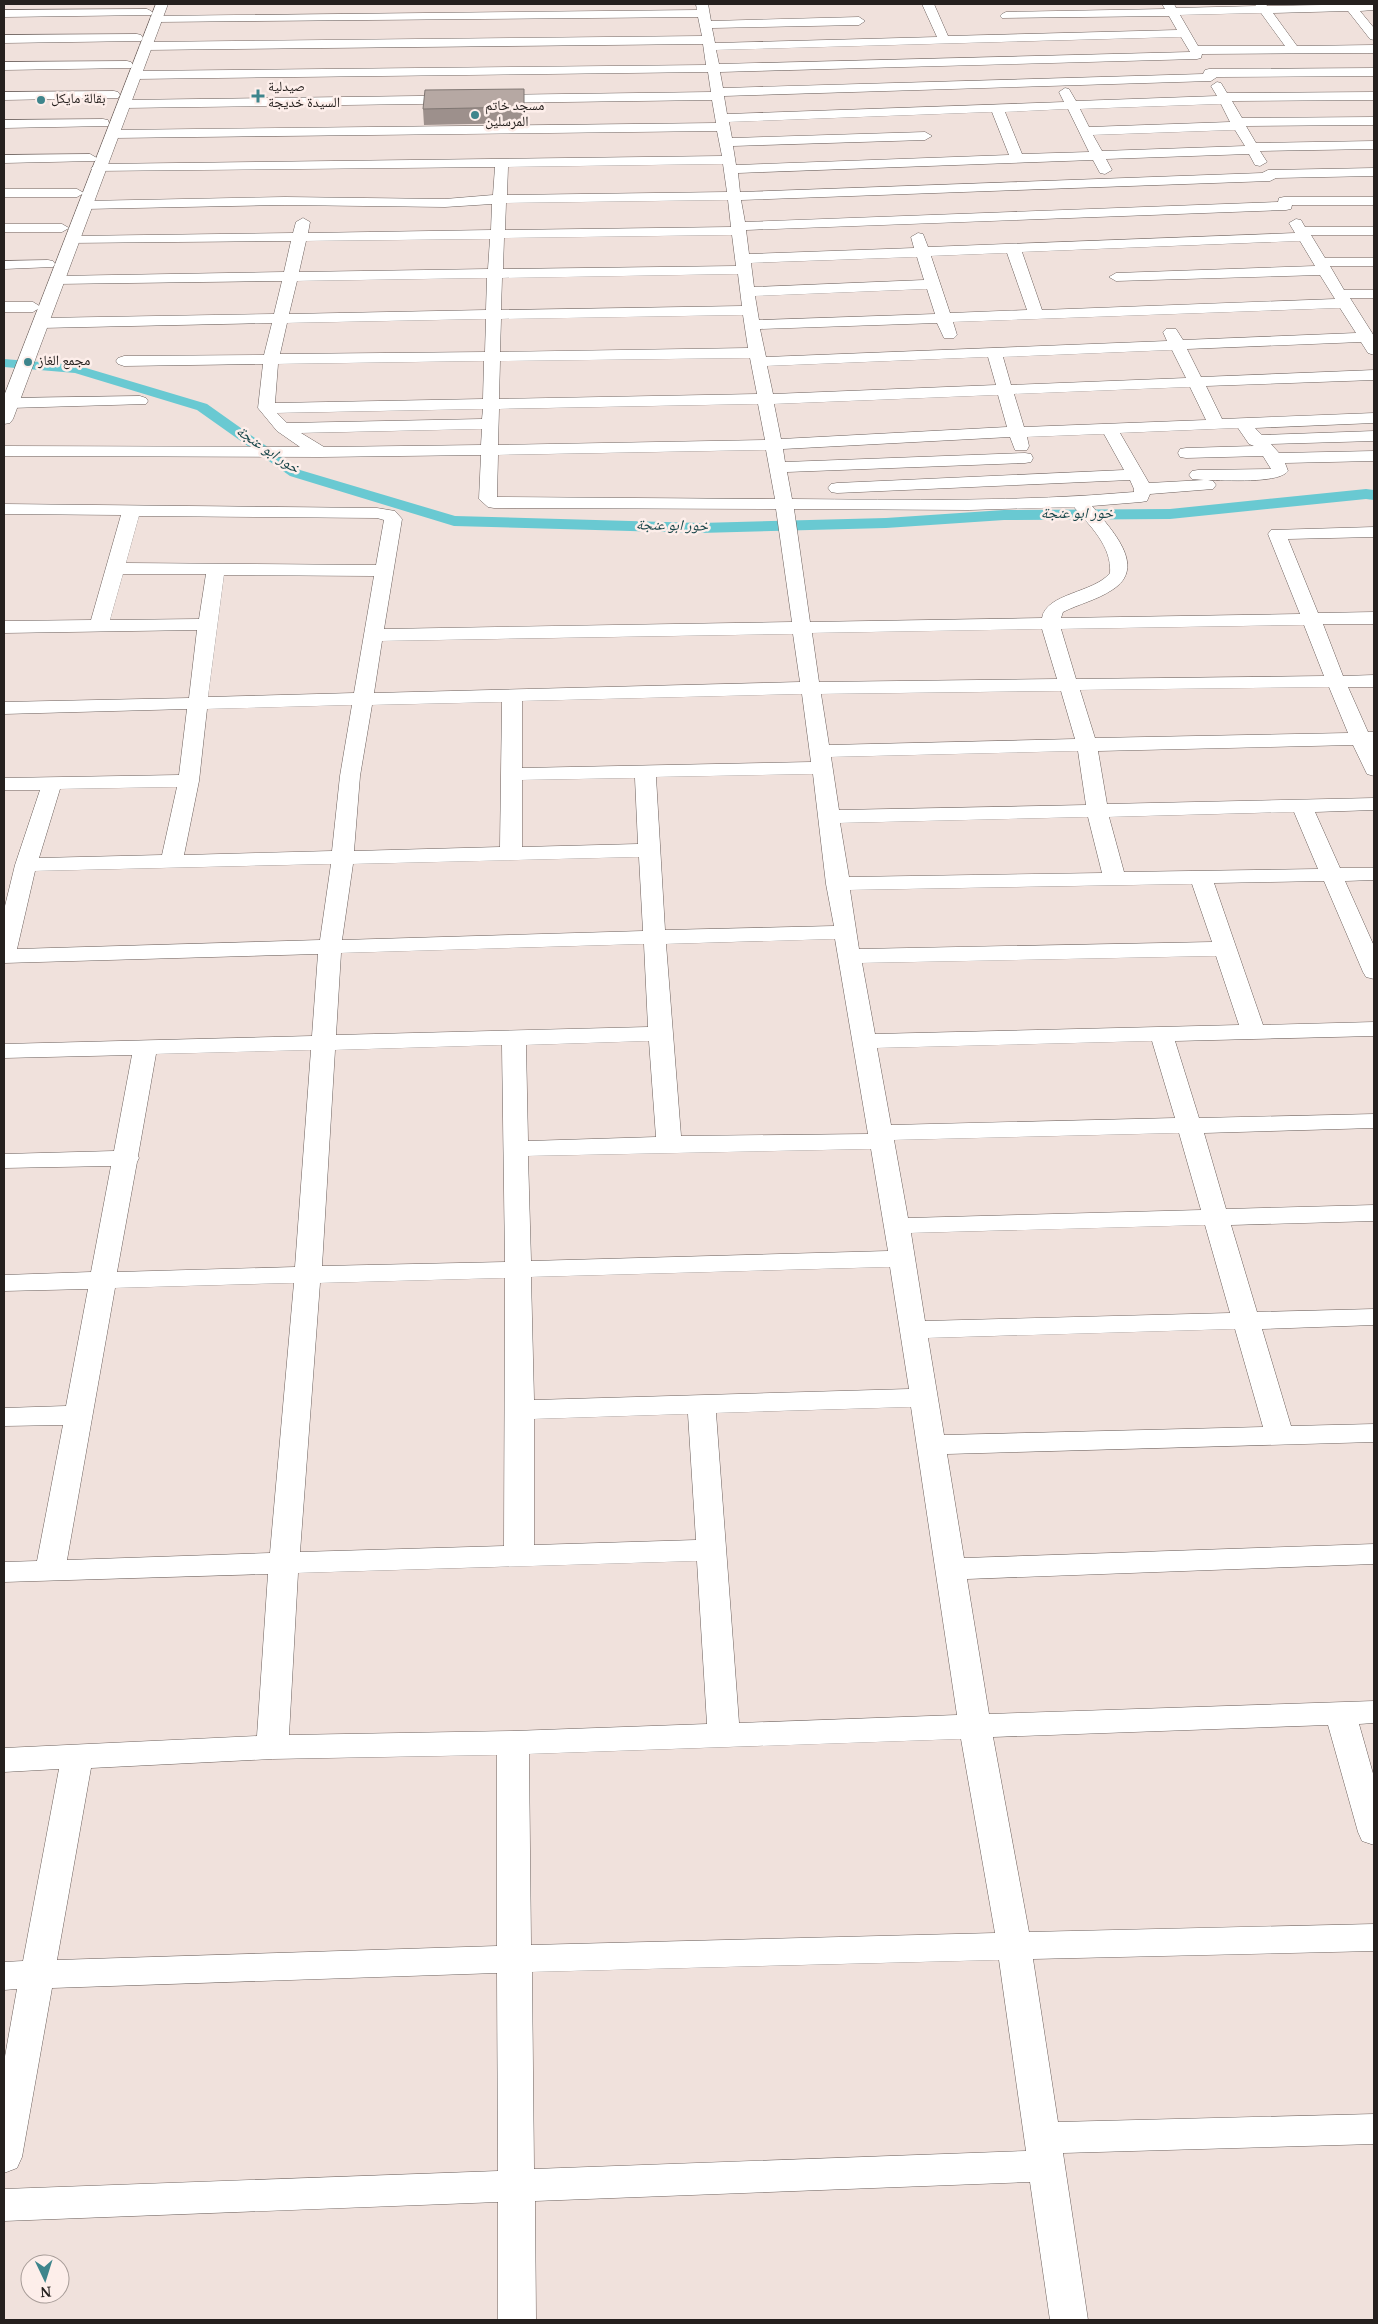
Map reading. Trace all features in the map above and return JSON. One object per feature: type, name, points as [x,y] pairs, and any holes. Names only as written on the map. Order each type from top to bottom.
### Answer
[{"type":"main road","points":[[15,366],[41,322],[72,240],[81,199],[131,70],[151,12],[162,4]]},
{"type":"main road","points":[[4,419],[10,402],[15,366],[32,306],[62,228],[81,199]]},
{"type":"street","points":[[928,4],[944,40]]},
{"type":"street","points":[[999,4],[1017,38]]},
{"type":"street","points":[[1006,16],[1171,8],[1238,12],[1262,6],[1374,7]]},
{"type":"street","points":[[1262,6],[1294,50]]},
{"type":"street","points":[[1351,7],[1374,35]]},
{"type":"street","points":[[1171,8],[1303,234],[1369,336]]},
{"type":"street","points":[[4,14],[151,12],[366,53],[536,51],[718,94],[1210,75],[1374,72],[1355,49]]},
{"type":"street","points":[[4,39],[141,42],[366,53],[536,51],[706,20],[858,17],[865,43]]},
{"type":"street","points":[[4,96],[119,99],[366,53],[536,51],[706,20],[865,43],[1185,33]]},
{"type":"street","points":[[706,20],[712,68],[723,122],[751,318],[776,456],[802,627],[837,884],[926,1398],[976,1727],[1014,1946],[1069,2320]]},
{"type":"street","points":[[1356,36],[1374,35]]},
{"type":"street","points":[[1284,36],[1302,36]]},
{"type":"street","points":[[1034,38],[1086,131],[1110,182]]},
{"type":"street","points":[[4,66],[131,70],[366,53],[536,51],[712,68],[1046,59],[1196,52],[1374,49]]},
{"type":"street","points":[[536,51],[539,162]]},
{"type":"street","points":[[348,165],[366,53]]},
{"type":"street","points":[[906,63],[925,136],[934,161]]},
{"type":"street","points":[[4,124],[108,129],[354,131],[538,129],[723,122],[918,110],[1224,99],[1369,96],[1374,110]]},
{"type":"street","points":[[997,108],[1017,158]]},
{"type":"street","points":[[1086,131],[1374,120]]},
{"type":"street","points":[[726,142],[925,136]]},
{"type":"street","points":[[4,159],[94,163],[314,166],[539,162],[729,165],[1099,156],[1374,145]]},
{"type":"street","points":[[902,162],[913,219],[954,354]]},
{"type":"street","points":[[502,163],[495,272],[490,404],[488,498],[494,503],[784,510],[886,504],[911,472],[962,435],[1216,423],[1374,418]]},
{"type":"street","points":[[314,166],[308,201],[289,276],[271,360],[266,408],[269,414],[283,428],[320,452]]},
{"type":"street","points":[[72,240],[497,234],[738,228],[1080,213],[1372,176]]},
{"type":"street","points":[[4,193],[81,199],[445,203],[501,199],[733,196],[1110,182],[1277,189],[1374,201]]},
{"type":"street","points":[[1069,184],[1094,244],[1116,277],[1131,311]]},
{"type":"street","points":[[4,228],[62,228]]},
{"type":"street","points":[[56,280],[495,272],[743,264],[922,252],[1374,231]]},
{"type":"street","points":[[1013,248],[1036,315]]},
{"type":"street","points":[[1116,277],[1374,262]]},
{"type":"street","points":[[4,265],[48,264]]},
{"type":"street","points":[[747,292],[932,284]]},
{"type":"street","points":[[41,322],[494,314],[944,319],[1160,310],[1344,298],[1374,294]]},
{"type":"street","points":[[4,307],[32,306]]},
{"type":"street","points":[[1160,310],[1216,423]]},
{"type":"street","points":[[124,361],[954,354],[1369,336]]},
{"type":"street","points":[[994,352],[1016,432],[1032,474]]},
{"type":"street","points":[[266,408],[766,399],[1374,375]]},
{"type":"street","points":[[10,402],[140,401]]},
{"type":"street","points":[[1347,419],[1370,446]]},
{"type":"street","points":[[1291,421],[1306,448]]},
{"type":"street","points":[[1192,464],[1236,463],[1278,473],[1281,470],[1241,422]]},
{"type":"street","points":[[283,428],[490,424]]},
{"type":"street","points":[[776,456],[840,465],[874,475],[966,469],[1032,474],[1078,489],[1080,488],[1078,477],[1207,485],[1192,464],[1172,426]]},
{"type":"street","points":[[4,451],[320,452],[727,447],[840,465],[911,472],[1000,499],[1079,502],[1136,499],[1143,494],[1108,428]]},
{"type":"street","points":[[962,435],[966,447],[966,469]]},
{"type":"street","points":[[1192,464],[1236,463],[1268,453],[1306,448],[1370,446]]},
{"type":"street","points":[[1268,453],[1306,448],[1370,446]]},
{"type":"street","points":[[840,465],[874,475],[911,472],[930,461],[966,469],[1032,474]]},
{"type":"street","points":[[911,472],[930,461],[966,469],[1000,499]]},
{"type":"street","points":[[784,510],[840,465]]},
{"type":"street","points":[[1000,499],[1032,474]]},
{"type":"street","points":[[874,475],[886,504]]},
{"type":"street","points":[[1079,502],[1115,550],[1119,561],[1119,572],[1115,580],[1102,588],[1056,608],[1052,613],[1050,625],[1087,745],[1097,810],[1115,879]]},
{"type":"street","points":[[4,508],[389,515],[392,519],[362,700],[344,827],[344,857],[330,948],[308,1273],[284,1563],[272,1747]]},
{"type":"street","points":[[99,626],[132,509]]},
{"type":"street","points":[[1374,532],[1277,534],[1336,681],[1368,739],[1374,770]]},
{"type":"street","points":[[115,568],[383,571]]},
{"type":"street","points":[[172,861],[188,780],[216,569]]},
{"type":"street","points":[[374,635],[1374,618]]},
{"type":"street","points":[[4,628],[208,624]]},
{"type":"street","points":[[4,708],[811,688],[1374,680]]},
{"type":"street","points":[[511,853],[510,774],[512,696]]},
{"type":"street","points":[[510,774],[645,771],[820,759],[1087,745],[1368,739]]},
{"type":"street","points":[[645,771],[648,850],[669,1144]]},
{"type":"street","points":[[4,784],[188,780]]},
{"type":"street","points":[[52,783],[26,865],[4,955],[654,939],[847,944],[1224,949]]},
{"type":"street","points":[[828,817],[1374,804]]},
{"type":"street","points":[[1302,805],[1330,875],[1343,897],[1374,972]]},
{"type":"street","points":[[26,865],[648,850]]},
{"type":"street","points":[[837,884],[1374,874]]},
{"type":"street","points":[[1201,877],[1253,1031]]},
{"type":"street","points":[[863,1042],[1374,1029]]},
{"type":"street","points":[[1161,1033],[1217,1218],[1244,1320],[1280,1435]]},
{"type":"street","points":[[4,1051],[660,1034]]},
{"type":"street","points":[[514,1037],[520,1410],[519,1556]]},
{"type":"street","points":[[50,1571],[102,1280],[127,1158],[145,1048]]},
{"type":"street","points":[[517,1149],[1374,1121]]},
{"type":"street","points":[[4,1161],[127,1158]]},
{"type":"street","points":[[897,1226],[1374,1213]]},
{"type":"street","points":[[4,1283],[308,1273],[902,1259]]},
{"type":"street","points":[[913,1330],[1374,1317]]},
{"type":"street","points":[[520,1410],[926,1398]]},
{"type":"street","points":[[701,1404],[724,1736]]},
{"type":"street","points":[[4,1417],[78,1414]]},
{"type":"street","points":[[933,1445],[1374,1433]]},
{"type":"street","points":[[4,1572],[710,1550]]},
{"type":"street","points":[[952,1569],[1374,1554]]},
{"type":"street","points":[[4,1760],[77,1758],[272,1747],[512,1744],[1374,1712]]},
{"type":"street","points":[[1340,1713],[1374,1832]]},
{"type":"street","points":[[512,1744],[517,2320]]},
{"type":"street","points":[[4,2157],[20,1975],[77,1758]]},
{"type":"street","points":[[20,1975],[514,1958],[1374,1937]]},
{"type":"street","points":[[4,2205],[516,2187],[1374,2130]]},
{"type":"building","points":[[524,89],[524,107],[423,109],[425,90]]},
{"type":"waterway","name":"خور ابو عنجة","points":[[4,363],[76,369],[202,407],[295,473],[454,521],[700,528],[886,523],[1004,515],[1170,514],[1366,494],[1374,495]]},
{"type":"place","name":"صيدلية السيدة خديجة","points":[[258,96]]},
{"type":"place","name":"بقالة مايكل","points":[[41,100]]},
{"type":"place","name":"مسجد خاتم المرسلين","points":[[475,115]]},
{"type":"place","name":"مجمع الغاز","points":[[28,362]]}]
